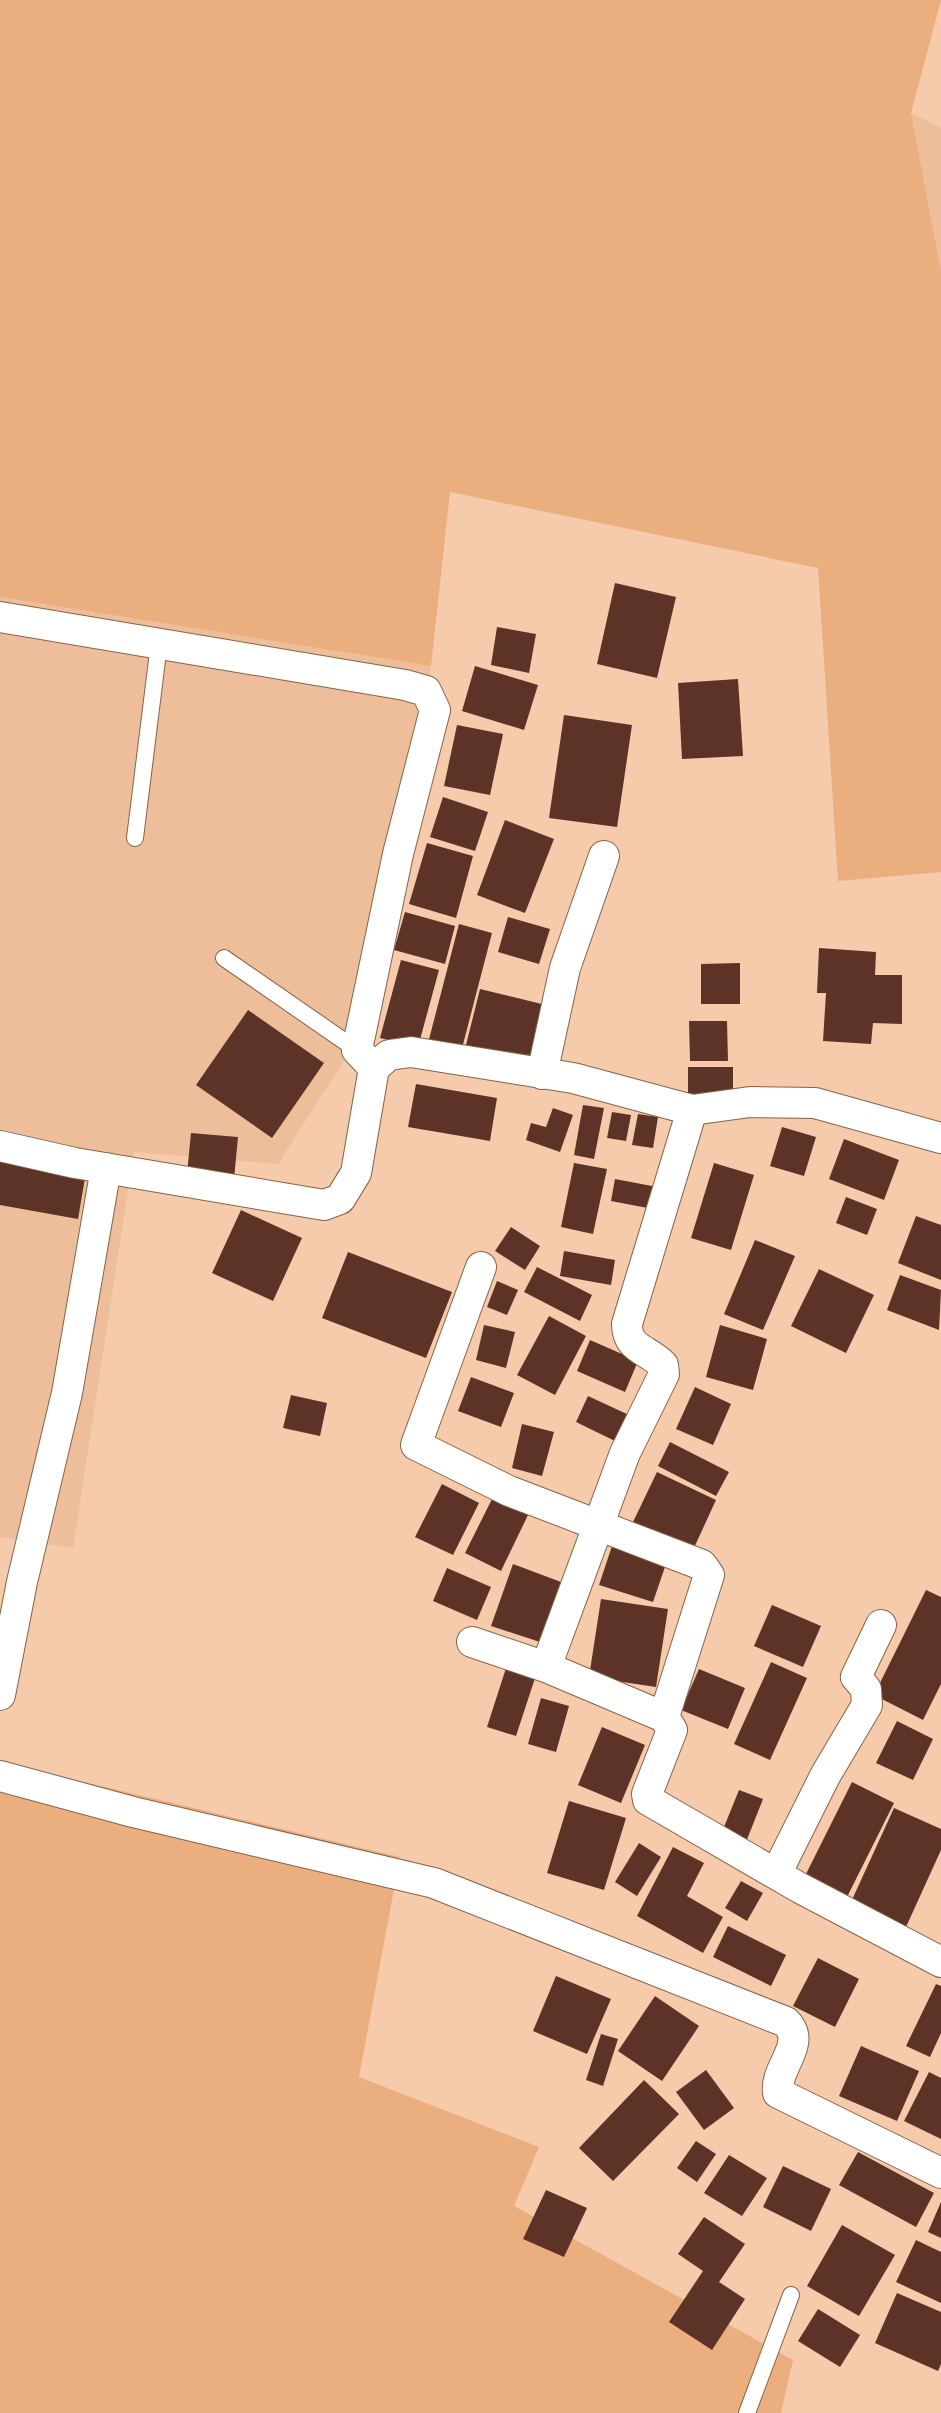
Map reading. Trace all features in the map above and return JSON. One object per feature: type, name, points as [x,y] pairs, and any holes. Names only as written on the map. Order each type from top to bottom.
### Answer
[{"type":"street","points":[[0,617],[405,685],[426,691],[435,710],[398,854],[366,1059],[356,1173],[340,1199],[324,1205],[312,1204],[106,1168],[0,1146]]},
{"type":"street","points":[[542,1074],[565,968],[604,856]]},
{"type":"street","points":[[366,1059],[411,1052],[573,1078],[692,1110],[761,1101],[815,1103],[941,1138]]},
{"type":"street","points":[[546,1667],[625,1453],[664,1374],[663,1365],[658,1359],[634,1346],[627,1336],[627,1324],[692,1110]]},
{"type":"street","points":[[0,1695],[22,1582],[67,1393],[106,1168]]},
{"type":"street","points":[[481,1267],[416,1445],[431,1455],[509,1491],[601,1524],[702,1565],[709,1575],[664,1717]]},
{"type":"street","points":[[776,1874],[825,1776],[867,1705],[866,1689],[856,1677],[881,1625]]},
{"type":"street","points":[[472,1642],[546,1667],[664,1717],[672,1730],[647,1794],[648,1800],[776,1874],[941,1962]]},
{"type":"street","points":[[0,1776],[133,1812],[434,1884],[786,2022],[792,2028],[793,2047],[781,2074],[778,2093],[941,2173]]},
{"type":"lane","points":[[135,838],[159,644]]},
{"type":"lane","points":[[224,958],[366,1059]]},
{"type":"lane","points":[[747,2413],[791,2295]]},
{"type":"shaded area","points":[[0,0],[941,0],[911,113],[941,271],[941,872],[838,881],[818,568],[450,492],[431,666],[0,597]]},
{"type":"shaded area","points":[[911,113],[941,128],[941,271]]},
{"type":"shaded area","points":[[0,597],[431,666],[359,1037],[278,1164],[134,1152],[73,1548],[0,1537]]},
{"type":"shaded area","points":[[0,1762],[400,1857],[359,2077],[539,2147],[514,2206],[793,2360],[781,2413],[0,2413]]},
{"type":"building","points":[[615,583],[676,597],[657,678],[597,664]]},
{"type":"building","points":[[497,627],[536,634],[529,673],[491,665]]},
{"type":"building","points":[[475,666],[538,685],[524,730],[462,711]]},
{"type":"building","points":[[738,679],[743,756],[682,759],[678,683]]},
{"type":"building","points":[[564,715],[632,725],[617,827],[549,818]]},
{"type":"building","points":[[457,725],[503,734],[490,795],[444,786]]},
{"type":"building","points":[[443,797],[488,812],[475,851],[430,837]]},
{"type":"building","points":[[505,820],[554,839],[525,913],[477,895]]},
{"type":"building","points":[[427,843],[473,856],[456,918],[409,904]]},
{"type":"building","points":[[405,912],[455,926],[445,964],[394,950]]},
{"type":"building","points":[[508,917],[550,929],[539,964],[498,952]]},
{"type":"building","points":[[459,924],[492,933],[460,1056],[427,1047]]},
{"type":"building","points":[[819,948],[876,952],[875,975],[902,975],[902,1024],[873,1023],[871,1044],[823,1041],[826,993],[817,993]]},
{"type":"building","points":[[401,960],[439,970],[418,1047],[380,1038]]},
{"type":"building","points":[[740,963],[740,1004],[701,1004],[701,964]]},
{"type":"building","points":[[480,989],[550,1006],[537,1062],[466,1045]]},
{"type":"building","points":[[248,1010],[324,1063],[272,1138],[196,1085]]},
{"type":"building","points":[[689,1021],[727,1021],[728,1061],[690,1061]]},
{"type":"building","points":[[688,1067],[733,1067],[733,1101],[688,1101]]},
{"type":"building","points":[[416,1084],[497,1098],[490,1141],[408,1127]]},
{"type":"building","points":[[583,1105],[604,1108],[594,1159],[574,1155]]},
{"type":"building","points":[[553,1108],[573,1115],[560,1152],[526,1140],[531,1123],[546,1127]]},
{"type":"building","points":[[612,1112],[631,1115],[626,1141],[607,1138]]},
{"type":"building","points":[[638,1114],[658,1117],[653,1148],[632,1145]]},
{"type":"building","points":[[782,1127],[816,1137],[804,1176],[770,1166]]},
{"type":"building","points":[[191,1133],[238,1137],[234,1179],[187,1174]]},
{"type":"building","points":[[844,1139],[899,1160],[884,1200],[829,1179]]},
{"type":"building","points":[[0,1157],[86,1172],[78,1219],[0,1205]]},
{"type":"building","points":[[574,1163],[607,1169],[593,1234],[561,1227]]},
{"type":"building","points":[[714,1163],[754,1175],[731,1250],[691,1238]]},
{"type":"building","points":[[615,1179],[657,1187],[653,1209],[611,1201]]},
{"type":"building","points":[[846,1197],[877,1209],[867,1235],[836,1223]]},
{"type":"building","points":[[241,1210],[302,1238],[273,1301],[212,1273]]},
{"type":"building","points":[[916,1216],[941,1225],[941,1280],[898,1263]]},
{"type":"building","points":[[511,1227],[540,1246],[525,1270],[495,1251]]},
{"type":"building","points":[[755,1240],[795,1256],[763,1330],[724,1314]]},
{"type":"building","points":[[564,1251],[615,1260],[611,1285],[560,1276]]},
{"type":"building","points":[[348,1252],[452,1292],[426,1358],[322,1318]]},
{"type":"building","points":[[537,1267],[592,1295],[580,1321],[524,1292]]},
{"type":"building","points":[[819,1269],[874,1295],[846,1353],[791,1326]]},
{"type":"building","points":[[900,1275],[941,1290],[939,1330],[887,1310]]},
{"type":"building","points":[[497,1281],[518,1290],[507,1315],[487,1307]]},
{"type":"building","points":[[549,1316],[586,1336],[555,1395],[517,1375]]},
{"type":"building","points":[[484,1325],[515,1332],[506,1368],[476,1360]]},
{"type":"building","points":[[720,1325],[767,1339],[753,1390],[706,1377]]},
{"type":"building","points":[[590,1340],[638,1361],[625,1392],[577,1371]]},
{"type":"building","points":[[471,1377],[514,1393],[501,1427],[458,1411]]},
{"type":"building","points":[[695,1387],[731,1404],[713,1445],[676,1429]]},
{"type":"building","points":[[291,1395],[327,1403],[320,1436],[283,1428]]},
{"type":"building","points":[[588,1396],[629,1415],[617,1442],[576,1422]]},
{"type":"building","points":[[522,1424],[554,1432],[542,1476],[512,1468]]},
{"type":"building","points":[[670,1442],[729,1472],[716,1496],[658,1466]]},
{"type":"building","points":[[657,1472],[716,1500],[693,1550],[633,1522]]},
{"type":"building","points":[[442,1484],[479,1503],[453,1555],[415,1537]]},
{"type":"building","points":[[493,1497],[528,1515],[501,1571],[465,1553]]},
{"type":"building","points":[[613,1543],[667,1561],[653,1602],[599,1585]]},
{"type":"building","points":[[513,1564],[561,1582],[540,1642],[491,1626]]},
{"type":"building","points":[[447,1568],[491,1587],[477,1620],[433,1601]]},
{"type":"building","points":[[926,1590],[941,1597],[941,1684],[923,1720],[874,1695]]},
{"type":"building","points":[[601,1599],[668,1609],[656,1687],[589,1677]]},
{"type":"building","points":[[772,1605],[821,1626],[803,1667],[754,1646]]},
{"type":"building","points":[[771,1662],[807,1678],[770,1760],[734,1744]]},
{"type":"building","points":[[507,1665],[536,1675],[516,1736],[487,1727]]},
{"type":"building","points":[[699,1669],[745,1688],[728,1729],[681,1710]]},
{"type":"building","points":[[541,1698],[569,1706],[556,1752],[528,1744]]},
{"type":"building","points":[[897,1721],[933,1739],[913,1780],[876,1763]]},
{"type":"building","points":[[602,1727],[645,1745],[621,1803],[578,1785]]},
{"type":"building","points":[[852,1782],[894,1803],[845,1901],[803,1880]]},
{"type":"building","points":[[739,1790],[763,1799],[746,1842],[722,1832]]},
{"type":"building","points":[[569,1801],[626,1818],[604,1890],[547,1873]]},
{"type":"building","points":[[894,1808],[941,1829],[941,1850],[906,1927],[851,1902]]},
{"type":"building","points":[[639,1843],[661,1857],[637,1896],[615,1882]]},
{"type":"building","points":[[673,1847],[704,1863],[687,1896],[723,1917],[703,1953],[637,1916]]},
{"type":"building","points":[[741,1881],[763,1893],[747,1921],[725,1908]]},
{"type":"building","points":[[728,1926],[786,1955],[771,1986],[713,1957]]},
{"type":"building","points":[[818,1958],[859,1979],[835,2027],[793,2006]]},
{"type":"building","points":[[556,1976],[611,1999],[587,2054],[533,2031]]},
{"type":"building","points":[[936,1984],[941,1986],[941,2033],[930,2057],[906,2046]]},
{"type":"building","points":[[655,1996],[699,2026],[662,2081],[618,2051]]},
{"type":"building","points":[[601,2034],[618,2039],[603,2086],[586,2080]]},
{"type":"building","points":[[861,2046],[919,2071],[897,2121],[839,2096]]},
{"type":"building","points":[[706,2070],[734,2108],[704,2130],[676,2092]]},
{"type":"building","points":[[929,2072],[941,2078],[941,2139],[904,2121]]},
{"type":"building","points":[[644,2080],[679,2114],[613,2181],[579,2148]]},
{"type":"building","points":[[696,2141],[716,2154],[697,2182],[677,2168]]},
{"type":"building","points":[[858,2152],[934,2193],[916,2227],[839,2185]]},
{"type":"building","points":[[729,2155],[767,2178],[742,2216],[704,2193]]},
{"type":"building","points":[[783,2166],[831,2189],[811,2231],[763,2207]]},
{"type":"building","points":[[546,2190],[587,2208],[564,2257],[523,2239]]},
{"type":"building","points":[[941,2202],[941,2238],[928,2232]]},
{"type":"building","points":[[704,2217],[745,2244],[719,2282],[745,2299],[712,2350],[669,2322],[703,2271],[678,2254]]},
{"type":"building","points":[[842,2225],[895,2255],[859,2316],[807,2286]]},
{"type":"building","points":[[916,2240],[941,2252],[941,2303],[896,2282]]},
{"type":"building","points":[[897,2293],[941,2312],[941,2364],[938,2371],[875,2343]]},
{"type":"building","points":[[818,2309],[860,2335],[840,2367],[798,2341]]}]
